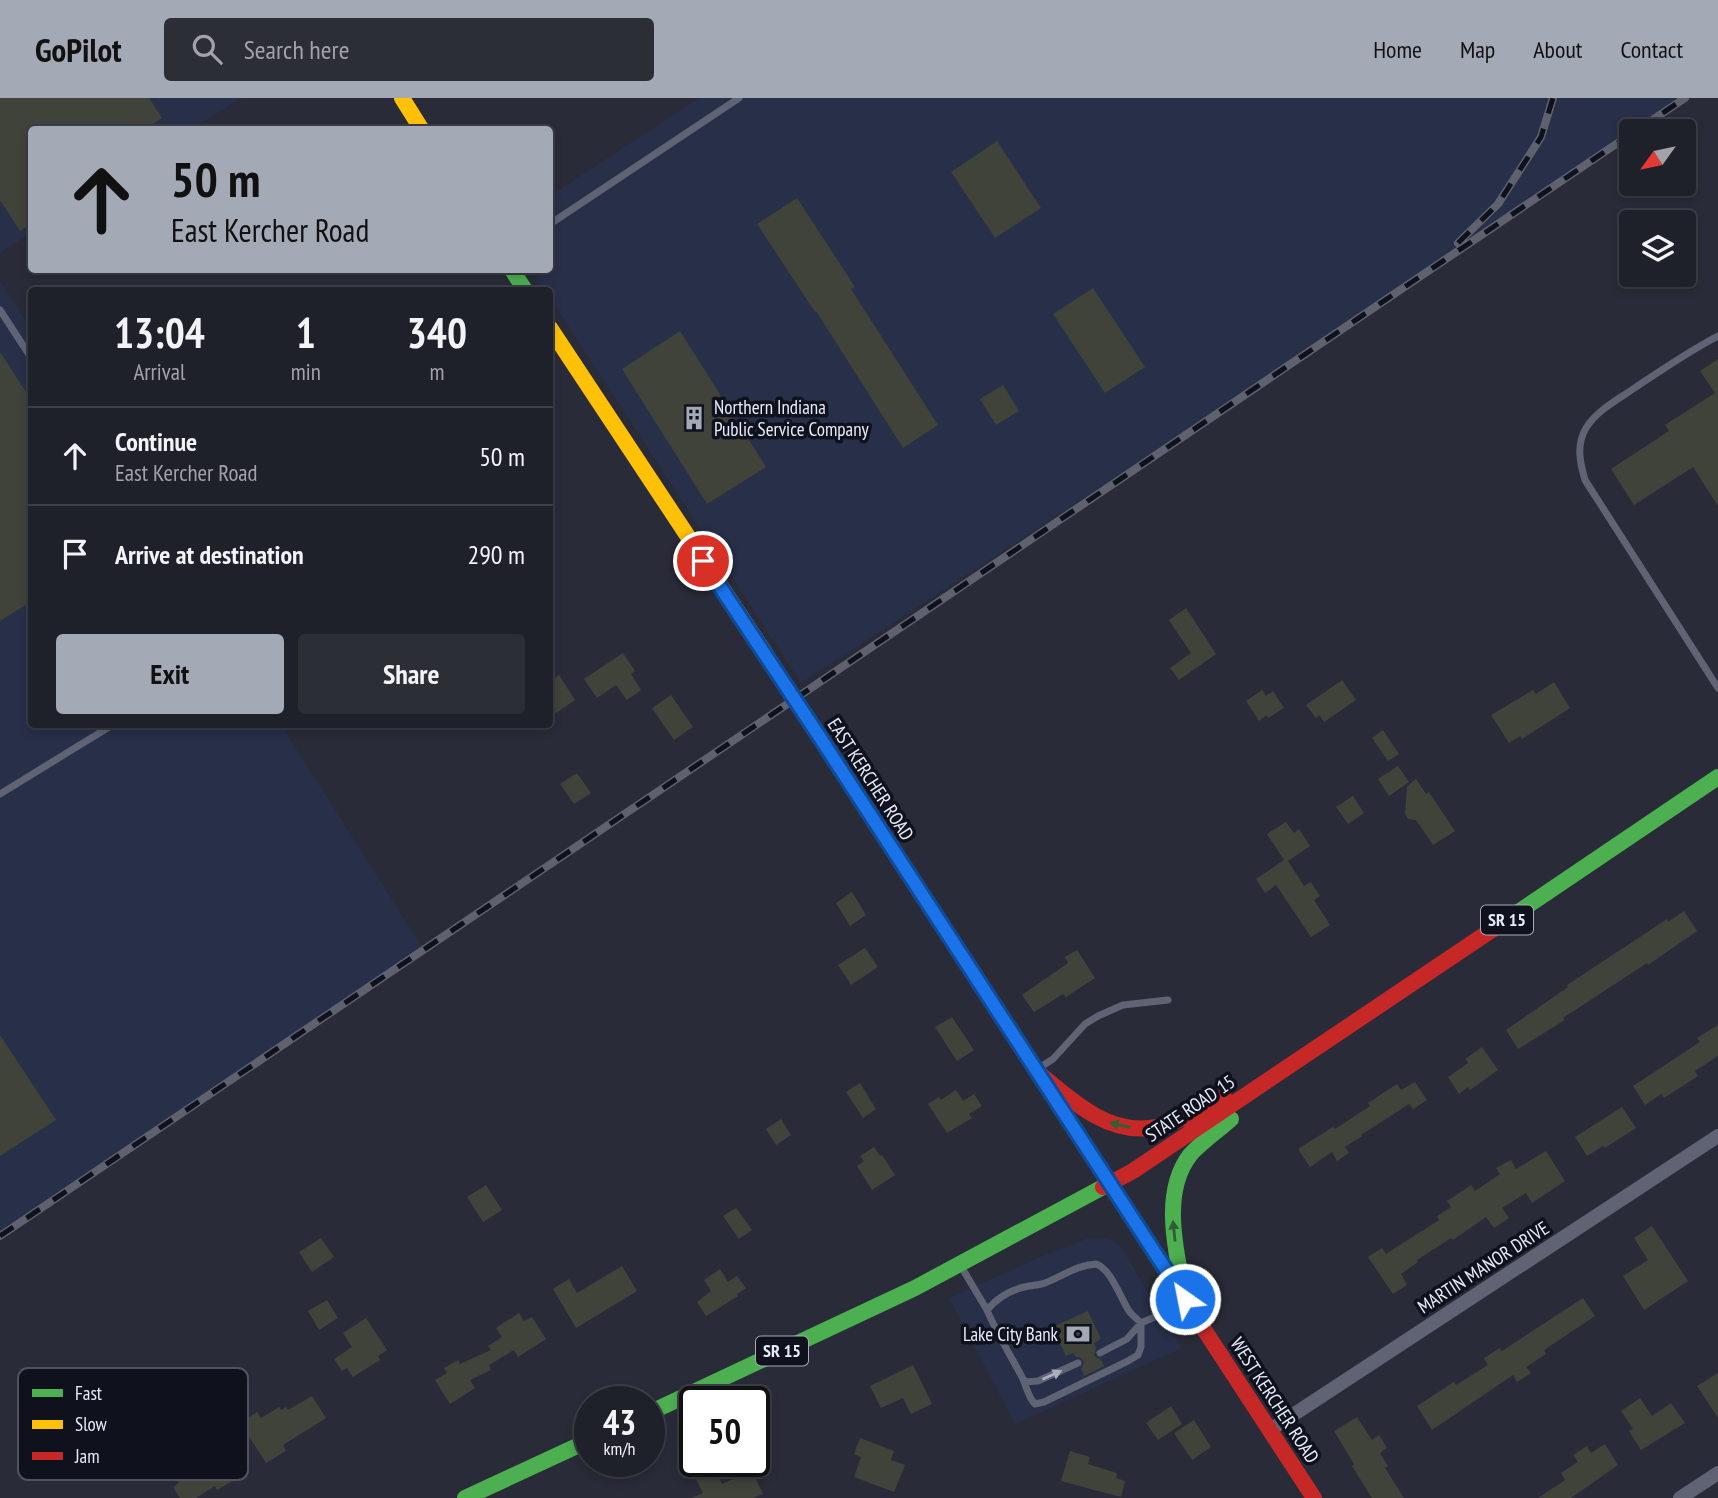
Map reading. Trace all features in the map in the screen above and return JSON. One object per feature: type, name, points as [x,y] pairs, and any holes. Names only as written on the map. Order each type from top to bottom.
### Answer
[{"type":"main road","points":[[402,98],[420,126]]},
{"type":"main road","name":"EAST KERCHER ROAD","points":[[553,333],[1110,1184]]},
{"type":"main road","name":"STATE ROAD 15","points":[[665,1406],[826,1331],[960,1264],[1133,1171],[1718,777]]},
{"type":"main road","points":[[1036,1071],[1083,1109],[1101,1119],[1118,1126],[1145,1129],[1169,1124],[1296,1063]]},
{"type":"main road","points":[[1185,1299],[1173,1219],[1173,1200],[1178,1180],[1190,1155],[1296,1063]]},
{"type":"main road","name":"WEST KERCHER ROAD","points":[[1110,1184],[1314,1498]]},
{"type":"main road","points":[[465,1498],[574,1447]]},
{"type":"street","name":"MARTIN MANOR DRIVE","points":[[1270,1430],[1718,1136]]},
{"type":"street","points":[[1680,1498],[1718,1473]]},
{"type":"lane","points":[[553,222],[739,98]]},
{"type":"lane","points":[[0,310],[28,353]]},
{"type":"lane","points":[[1718,336],[1693,349],[1605,408],[1587,427],[1581,442],[1580,461],[1585,480],[1718,688]]},
{"type":"lane","points":[[0,794],[107,728]]},
{"type":"lane","points":[[1036,1071],[1053,1059],[1085,1024],[1098,1016],[1123,1005],[1168,1000]]},
{"type":"lane","points":[[960,1264],[1035,1404],[1128,1361],[1138,1355],[1141,1347],[1141,1323],[1130,1313],[1110,1275],[1102,1266],[1096,1264],[1082,1266],[1042,1284],[1015,1290],[997,1298],[987,1310]]},
{"type":"lane","points":[[1100,1353],[1128,1339],[1141,1323],[1185,1299]]},
{"type":"lane","points":[[1024,1382],[1038,1381],[1078,1363]]},
{"type":"shaded area","points":[[0,98],[241,98],[197,126],[28,126],[28,235],[0,253]]},
{"type":"shaded area","points":[[699,98],[1685,98],[1654,119],[1619,119],[1619,143],[1390,298],[801,683],[553,303],[553,287],[542,287],[533,273],[553,273],[553,194]]},
{"type":"shaded area","points":[[0,280],[28,325],[28,728],[283,728],[424,950],[0,1236]]},
{"type":"shaded area","points":[[1086,1239],[1112,1240],[1121,1247],[1182,1348],[1015,1424],[949,1298]]},
{"type":"building","points":[[0,98],[149,98],[162,118],[151,126],[28,126],[28,226],[20,231],[0,200]]},
{"type":"building","points":[[997,141],[1041,208],[995,238],[951,172]]},
{"type":"building","points":[[797,198],[855,287],[851,289],[938,425],[903,448],[757,224]]},
{"type":"building","points":[[1093,288],[1145,367],[1105,393],[1053,314]]},
{"type":"building","name":"Northern Indiana Public Service Company","points":[[680,331],[766,467],[707,504],[622,369]]},
{"type":"building","points":[[0,352],[28,395],[28,604],[0,621]]},
{"type":"building","points":[[1718,359],[1718,506],[1693,467],[1634,505],[1611,469],[1669,431],[1665,425],[1715,393],[1700,371]]},
{"type":"building","points":[[1003,385],[1019,411],[996,425],[980,399]]},
{"type":"building","points":[[1186,608],[1216,654],[1179,680],[1170,668],[1191,653],[1169,620]]},
{"type":"building","points":[[623,653],[635,671],[631,674],[641,690],[627,700],[616,685],[597,698],[584,679]]},
{"type":"building","points":[[559,675],[575,700],[556,713],[553,708],[553,679]]},
{"type":"building","points":[[1342,680],[1356,700],[1324,722],[1319,715],[1316,718],[1306,705]]},
{"type":"building","points":[[1554,682],[1570,708],[1522,739],[1520,736],[1509,743],[1491,715],[1533,690],[1536,694]]},
{"type":"building","points":[[1262,690],[1266,696],[1273,691],[1284,708],[1259,721],[1246,701]]},
{"type":"building","points":[[671,695],[693,727],[674,740],[652,708]]},
{"type":"building","points":[[1383,730],[1399,754],[1388,761],[1372,738]]},
{"type":"building","points":[[1398,766],[1409,782],[1389,796],[1378,779]]},
{"type":"building","points":[[577,773],[591,793],[574,804],[560,784]]},
{"type":"building","points":[[1416,779],[1426,794],[1429,792],[1455,831],[1433,845],[1416,820],[1408,819],[1405,814],[1407,786]]},
{"type":"building","points":[[1353,796],[1364,813],[1348,824],[1336,807]]},
{"type":"building","points":[[1286,822],[1294,833],[1299,829],[1310,846],[1288,861],[1304,886],[1311,882],[1320,896],[1314,900],[1330,925],[1311,937],[1276,885],[1265,893],[1256,879],[1284,860],[1267,834]]},
{"type":"building","points":[[852,892],[866,915],[850,926],[836,903]]},
{"type":"building","points":[[1684,911],[1697,931],[1518,1049],[1506,1030],[1568,987],[1567,985],[1667,919],[1668,922]]},
{"type":"building","points":[[865,948],[878,967],[851,985],[838,965]]},
{"type":"building","points":[[1077,950],[1095,978],[1066,997],[1063,994],[1034,1012],[1022,995],[1068,963],[1065,957]]},
{"type":"building","points":[[952,1017],[974,1050],[957,1061],[935,1027]]},
{"type":"building","points":[[1718,1025],[1718,1056],[1695,1071],[1698,1076],[1664,1098],[1661,1094],[1645,1105],[1633,1086],[1700,1042],[1697,1038]]},
{"type":"building","points":[[0,1035],[56,1120],[0,1156]]},
{"type":"building","points":[[1482,1047],[1498,1070],[1470,1090],[1468,1087],[1459,1094],[1448,1077],[1468,1063],[1465,1059]]},
{"type":"building","points":[[1415,1082],[1427,1100],[1413,1109],[1409,1104],[1361,1135],[1345,1147],[1349,1153],[1337,1161],[1332,1152],[1310,1167],[1298,1149],[1333,1127],[1335,1129],[1397,1084],[1401,1090]]},
{"type":"building","points":[[860,1083],[876,1109],[863,1118],[846,1092]]},
{"type":"building","points":[[956,1090],[963,1101],[974,1094],[982,1106],[969,1114],[972,1118],[947,1133],[928,1104],[939,1097],[941,1100]]},
{"type":"building","points":[[1622,1107],[1636,1128],[1587,1156],[1575,1137]]},
{"type":"building","points":[[781,1119],[791,1135],[776,1145],[766,1129]]},
{"type":"building","points":[[874,1147],[895,1175],[872,1190],[857,1166],[864,1161],[860,1156]]},
{"type":"building","points":[[1546,1151],[1565,1181],[1532,1203],[1526,1193],[1502,1208],[1509,1218],[1494,1228],[1486,1217],[1417,1260],[1418,1262],[1401,1274],[1407,1285],[1393,1294],[1368,1257],[1382,1248],[1386,1254],[1439,1220],[1437,1216],[1451,1207],[1447,1201],[1471,1185],[1475,1191],[1500,1174],[1496,1168],[1511,1160],[1516,1169]]},
{"type":"building","points":[[486,1185],[502,1210],[483,1222],[467,1197]]},
{"type":"building","points":[[736,1208],[752,1230],[739,1239],[723,1216]]},
{"type":"building","points":[[1652,1226],[1688,1281],[1644,1310],[1623,1276],[1648,1260],[1634,1238]]},
{"type":"building","points":[[321,1238],[334,1257],[312,1272],[299,1252]]},
{"type":"building","points":[[622,1266],[637,1291],[576,1328],[553,1289],[569,1279],[577,1293]]},
{"type":"building","points":[[720,1269],[728,1282],[737,1276],[746,1288],[706,1316],[697,1302],[711,1291],[704,1280]]},
{"type":"building","points":[[1583,1298],[1595,1316],[1544,1350],[1546,1354],[1526,1367],[1531,1373],[1517,1382],[1513,1375],[1432,1430],[1417,1406],[1454,1382],[1456,1385],[1488,1365],[1484,1358],[1500,1348],[1502,1351]]},
{"type":"building","points":[[327,1300],[338,1318],[319,1330],[308,1311]]},
{"type":"building","points":[[1088,1311],[1101,1339],[1094,1343],[1094,1355],[1101,1359],[1104,1366],[1084,1376],[1081,1368],[1083,1360],[1073,1353],[1066,1356],[1052,1327]]},
{"type":"building","points":[[519,1313],[524,1321],[532,1317],[546,1339],[518,1357],[514,1350],[489,1365],[491,1370],[470,1380],[475,1388],[450,1404],[435,1380],[447,1373],[444,1368],[458,1360],[460,1364],[491,1350],[488,1346],[502,1337],[496,1328]]},
{"type":"building","points":[[366,1318],[387,1350],[378,1356],[380,1360],[353,1377],[347,1368],[342,1371],[334,1359],[352,1347],[343,1333]]},
{"type":"building","points":[[913,1365],[932,1404],[911,1414],[903,1398],[881,1408],[870,1386]]},
{"type":"building","points":[[1718,1373],[1718,1418],[1697,1386]]},
{"type":"building","points":[[312,1396],[326,1418],[283,1445],[286,1451],[266,1463],[248,1435],[248,1418],[257,1412],[261,1418],[279,1407],[281,1410],[286,1407],[288,1410]]},
{"type":"building","points":[[1640,1398],[1652,1416],[1671,1403],[1685,1423],[1641,1450],[1629,1431],[1633,1429],[1621,1411]]},
{"type":"building","points":[[1171,1406],[1182,1424],[1158,1440],[1146,1423]]},
{"type":"building","points":[[1357,1417],[1372,1440],[1379,1435],[1387,1448],[1380,1453],[1388,1466],[1385,1468],[1404,1498],[1372,1498],[1352,1466],[1354,1464],[1334,1431]]},
{"type":"building","points":[[1194,1420],[1211,1447],[1192,1460],[1174,1433]]},
{"type":"building","points":[[860,1438],[894,1451],[891,1460],[905,1465],[894,1492],[854,1477],[861,1457],[854,1454]]},
{"type":"building","points":[[1605,1444],[1618,1465],[1571,1498],[1538,1498],[1565,1480],[1561,1473],[1578,1462],[1573,1455],[1587,1446],[1591,1453]]},
{"type":"building","points":[[1070,1451],[1090,1457],[1088,1464],[1117,1473],[1116,1478],[1125,1481],[1121,1497],[1061,1481]]},
{"type":"building","points":[[695,1477],[718,1477],[722,1484],[737,1477],[755,1477],[763,1494],[753,1498],[691,1498],[703,1493]]},
{"type":"building","points":[[177,1480],[234,1480],[217,1490],[215,1486],[196,1498],[180,1498],[173,1487],[179,1483]]},
{"type":"railway","points":[[1458,243],[1498,204],[1541,137],[1553,98]]},
{"type":"railway","points":[[1654,119],[1685,98]]},
{"type":"railway","points":[[0,1236],[1619,142]]},
{"type":"traffic: fast","points":[[514,273],[523,287]]},
{"type":"traffic: fast","points":[[765,653],[978,980]]},
{"type":"traffic: fast","points":[[1508,919],[1718,777]]},
{"type":"traffic: fast","points":[[1185,1299],[1173,1225],[1175,1188],[1190,1155],[1231,1119]]},
{"type":"traffic: fast","points":[[665,1405],[915,1288],[1103,1187]]},
{"type":"traffic: fast","points":[[465,1498],[574,1447]]},
{"type":"traffic: slow","points":[[402,98],[420,126]]},
{"type":"traffic: slow","points":[[553,333],[765,653]]},
{"type":"traffic: slow","points":[[978,980],[1194,1314]]},
{"type":"traffic: jam","points":[[1103,1187],[1133,1171],[1508,919]]},
{"type":"traffic: jam","points":[[1036,1071],[1088,1111],[1117,1125],[1133,1128],[1169,1124],[1224,1097]]},
{"type":"traffic: jam","points":[[1194,1314],[1314,1498]]},
{"type":"place","name":"Northern Indiana Public Service Company","points":[[694,418]]},
{"type":"place","name":"Lake City Bank","points":[[1078,1334]]},
{"type":"route","points":[[703,561],[1185,1299]]}]
